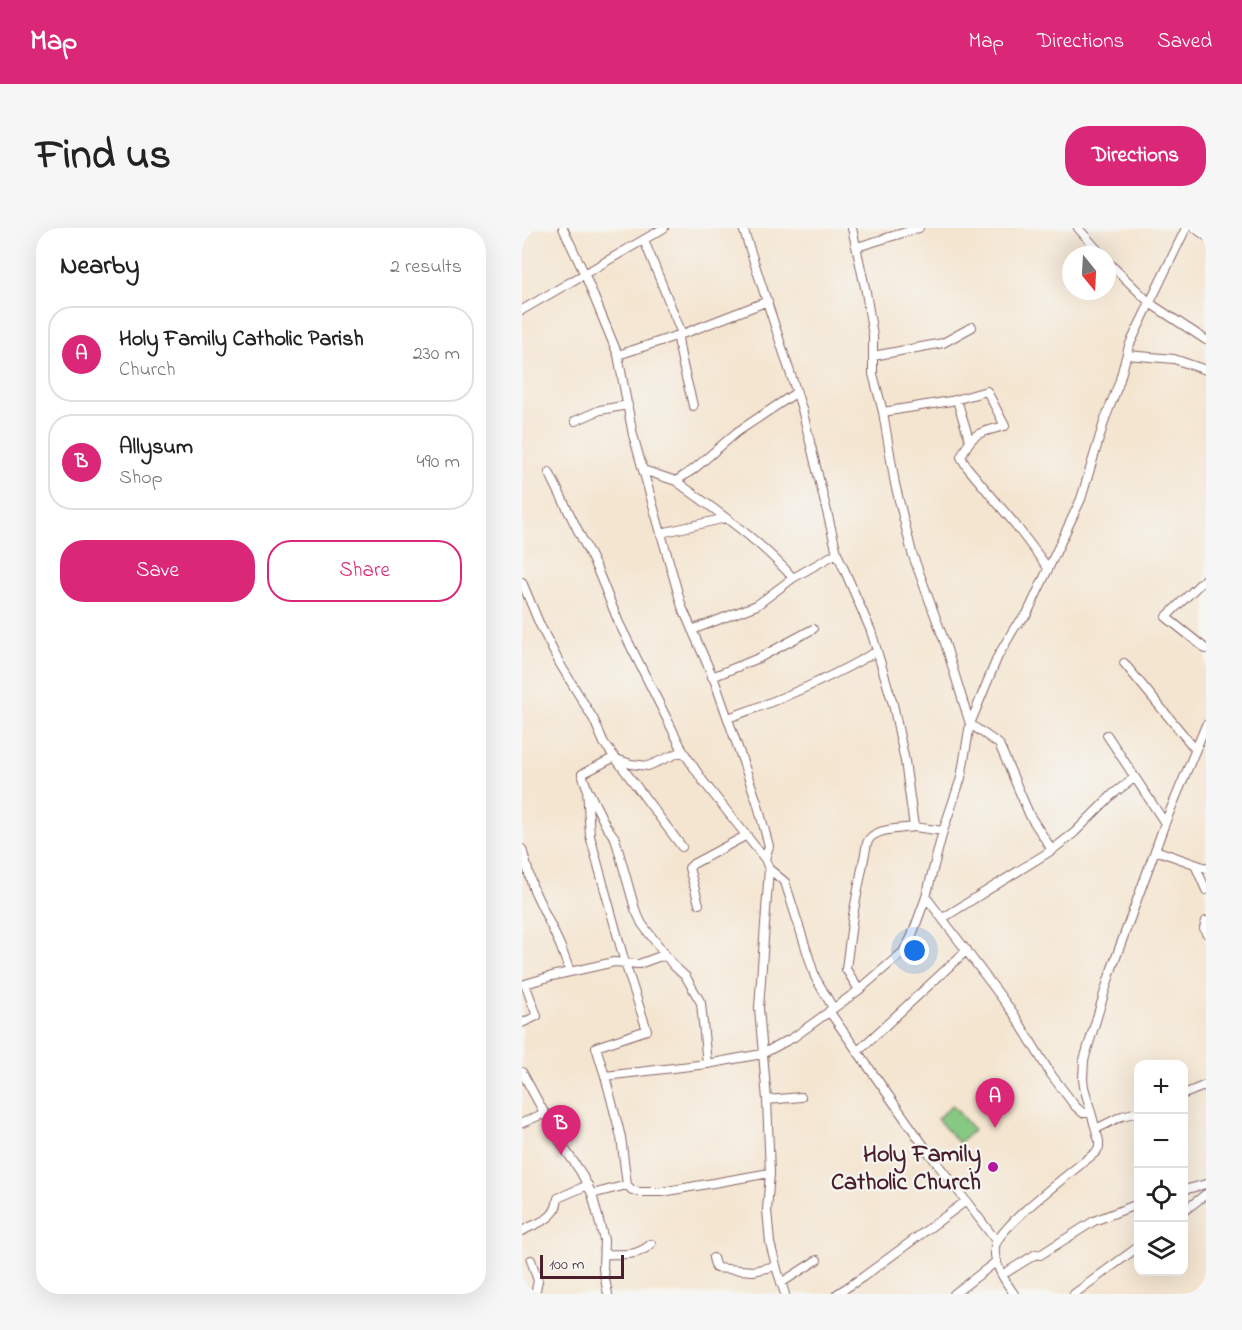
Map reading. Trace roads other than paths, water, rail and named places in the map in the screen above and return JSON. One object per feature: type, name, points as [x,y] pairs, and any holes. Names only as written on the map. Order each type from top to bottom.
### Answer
[{"type":"street","points":[[563,228],[618,355],[633,435],[682,607],[728,718],[770,846],[765,859]]},
{"type":"street","points":[[852,228],[873,336],[873,374],[883,412],[895,484],[912,553],[945,643],[970,724],[999,744],[1030,816],[1052,850]]},
{"type":"street","points":[[857,248],[919,228]]},
{"type":"street","points":[[1078,228],[1094,246]]},
{"type":"street","points":[[605,1076],[707,1064],[762,1054],[794,1037],[859,990],[908,945],[926,897],[943,831],[961,778],[970,724],[998,656],[1015,627],[1028,614],[1081,499],[1129,346],[1186,228]]},
{"type":"street","points":[[1195,228],[1206,236]]},
{"type":"street","points":[[522,310],[661,229]]},
{"type":"street","points":[[745,229],[797,392],[820,476],[837,553],[853,586],[877,651],[903,746],[914,827]]},
{"type":"street","points":[[644,240],[680,335],[680,354],[693,406]]},
{"type":"street","points":[[1116,270],[1150,304],[1206,340]]},
{"type":"street","points":[[618,355],[680,335],[768,301]]},
{"type":"street","points":[[873,356],[943,343],[972,327]]},
{"type":"street","points":[[1126,355],[1174,359],[1206,370]]},
{"type":"street","points":[[883,412],[957,400],[987,391],[1005,426],[982,432],[969,439],[961,457],[1048,568]]},
{"type":"street","points":[[676,481],[694,469],[737,432],[797,392]]},
{"type":"street","points":[[957,400],[969,439]]},
{"type":"street","points":[[575,421],[600,410],[628,405]]},
{"type":"street","points":[[643,470],[676,481],[726,518],[781,564],[794,578]]},
{"type":"street","points":[[549,472],[597,569],[619,623],[683,751],[703,781],[765,859],[769,869],[759,1008],[770,1173],[767,1210],[770,1243],[785,1294]]},
{"type":"street","points":[[661,533],[726,518]]},
{"type":"street","points":[[692,630],[757,605],[794,578],[837,553]]},
{"type":"street","points":[[1206,578],[1166,616],[1206,649]]},
{"type":"street","points":[[522,582],[525,596],[560,664],[594,720],[613,758],[682,847]]},
{"type":"street","points":[[712,677],[759,658],[813,628]]},
{"type":"street","points":[[728,718],[780,700],[834,676],[877,651]]},
{"type":"street","points":[[1124,663],[1195,750]]},
{"type":"street","points":[[1014,1294],[1002,1275],[997,1261],[995,1248],[997,1242],[1006,1228],[1096,1152],[1100,1143],[1090,1113],[1083,1079],[1084,1060],[1111,971],[1155,850],[1206,725]]},
{"type":"street","points":[[1107,735],[1165,823]]},
{"type":"street","points":[[683,751],[648,766],[631,764],[613,758],[582,774],[606,826],[615,838],[638,916],[666,956],[686,977],[701,1003],[707,1064]]},
{"type":"street","points":[[943,918],[1052,850],[1113,794],[1134,778]]},
{"type":"street","points":[[587,788],[590,836],[646,1030],[596,1047],[621,1137],[627,1185]]},
{"type":"street","points":[[859,990],[846,969],[853,915],[869,837],[914,827],[943,831]]},
{"type":"street","points":[[699,904],[689,868],[747,835]]},
{"type":"street","points":[[522,849],[533,888],[570,972]]},
{"type":"street","points":[[1155,850],[1206,868]]},
{"type":"street","points":[[1195,865],[1206,890]]},
{"type":"street","points":[[769,869],[785,882],[815,977],[831,1010],[857,1052],[929,1154],[997,1242]]},
{"type":"street","points":[[926,897],[1014,1014],[1050,1072],[1075,1106],[1083,1113],[1090,1113]]},
{"type":"street","points":[[1206,921],[1204,928],[1206,933]]},
{"type":"street","points":[[857,1052],[967,950]]},
{"type":"street","points":[[522,1023],[537,1016],[525,984],[614,962],[639,964],[666,956]]},
{"type":"street","points":[[522,1072],[560,1142],[572,1157],[592,1194],[604,1240],[603,1269],[609,1294]]},
{"type":"street","points":[[1188,1092],[1206,1085]]},
{"type":"street","points":[[767,1101],[801,1097]]},
{"type":"street","points":[[522,1123],[545,1113]]},
{"type":"street","points":[[1096,1129],[1122,1116],[1134,1113]]},
{"type":"street","points":[[592,1194],[627,1185],[639,1192],[662,1192],[770,1173]]},
{"type":"street","points":[[1188,1189],[1206,1184]]},
{"type":"street","points":[[522,1231],[549,1219],[557,1208],[558,1198],[588,1185]]},
{"type":"street","points":[[1188,1208],[1206,1194]]},
{"type":"street","points":[[837,1294],[966,1201]]},
{"type":"street","points":[[1002,1275],[1036,1254],[1040,1255],[1094,1221],[1134,1206]]},
{"type":"street","points":[[605,1254],[630,1254],[643,1251],[651,1244]]},
{"type":"street","points":[[1074,1294],[1134,1250]]},
{"type":"street","points":[[713,1258],[716,1268],[753,1271],[776,1266]]},
{"type":"street","points":[[531,1260],[538,1281],[535,1294]]},
{"type":"street","points":[[781,1283],[817,1260]]},
{"type":"street","points":[[954,1294],[997,1261]]},
{"type":"place","name":"Holy Family Catholic Parish","points":[[995,1128]]},
{"type":"place","name":"Allysum","points":[[561,1155]]},
{"type":"place","name":"Holy Family Catholic Church","points":[[993,1167]]}]
